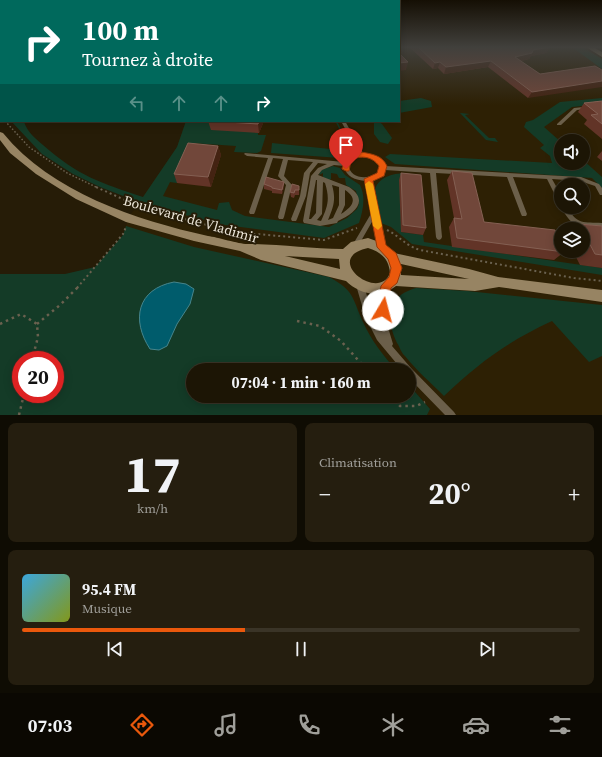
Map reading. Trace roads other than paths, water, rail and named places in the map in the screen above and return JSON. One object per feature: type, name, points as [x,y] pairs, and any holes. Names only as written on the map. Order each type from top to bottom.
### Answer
[{"type":"main road","name":"Boulevard de Vladimir","points":[[0,136],[13,151],[39,172],[79,196],[130,219],[194,237],[241,248],[261,255],[348,276]]},
{"type":"main road","points":[[390,283],[396,268],[392,257],[382,247],[368,243],[355,246],[346,254],[344,261],[348,276],[360,286],[369,288],[378,288],[390,283],[475,284],[499,282]]},
{"type":"main road","points":[[241,248],[319,254],[346,254]]},
{"type":"main road","points":[[392,257],[438,268],[473,274],[499,282],[602,296]]},
{"type":"lane","points":[[559,124],[576,109],[602,106]]},
{"type":"lane","points":[[344,122],[361,154]]},
{"type":"lane","points":[[247,154],[346,164]]},
{"type":"lane","points":[[361,154],[377,159],[383,168],[381,174],[368,179],[354,176],[349,173],[346,164],[350,157],[361,154]]},
{"type":"lane","points":[[252,212],[271,157]]},
{"type":"lane","points":[[281,217],[289,185],[281,176],[286,158]]},
{"type":"lane","points":[[294,219],[303,196],[307,173],[316,162]]},
{"type":"lane","points":[[309,221],[314,176],[320,169],[333,163]]},
{"type":"lane","points":[[383,168],[586,180],[597,185],[602,193]]},
{"type":"lane","points":[[433,171],[439,237]]},
{"type":"lane","points":[[509,175],[524,214]]},
{"type":"lane","points":[[309,221],[323,223],[335,221],[348,215],[353,210],[356,203],[356,197],[350,190],[320,180],[314,176]]},
{"type":"lane","points":[[549,178],[554,188]]},
{"type":"lane","points":[[368,179],[382,247]]},
{"type":"lane","points":[[309,221],[319,214],[320,180]]},
{"type":"lane","points":[[323,223],[332,204],[333,198],[328,182]]},
{"type":"lane","points":[[335,221],[342,205],[342,187]]},
{"type":"lane","points":[[355,246],[374,214]]},
{"type":"lane","points":[[568,214],[571,220],[577,224],[602,226]]},
{"type":"lane","points":[[390,283],[383,324],[386,338],[392,353]]},
{"type":"lane","points":[[360,286],[369,316],[380,337],[401,363]]},
{"type":"lane","points":[[416,379],[451,415]]},
{"type":"water","points":[[174,282],[186,284],[194,289],[190,304],[177,324],[167,346],[159,350],[150,349],[144,338],[141,327],[139,317],[141,307],[145,299],[152,291]]}]
